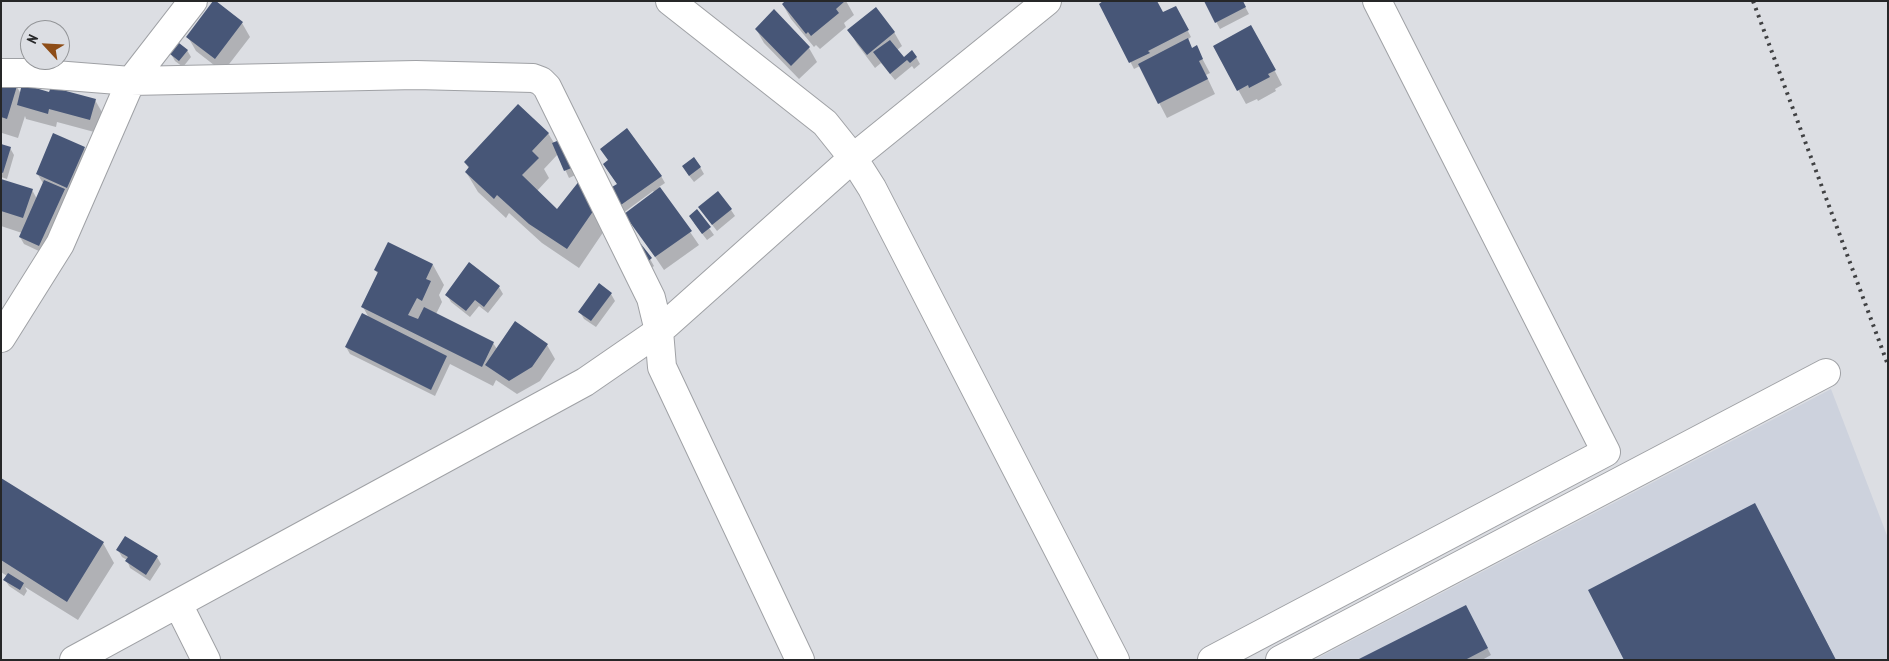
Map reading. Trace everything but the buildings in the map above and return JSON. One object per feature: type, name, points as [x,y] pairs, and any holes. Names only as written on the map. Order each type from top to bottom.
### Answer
[{"type":"street","points":[[1,338],[60,244],[131,81],[193,1]]},
{"type":"street","points":[[670,1],[825,123],[853,158],[872,188],[1115,660]]},
{"type":"street","points":[[74,660],[585,382],[659,332],[853,158],[1046,1]]},
{"type":"street","points":[[1212,660],[1606,452],[1378,1]]},
{"type":"street","points":[[1,73],[29,73],[131,81],[416,75],[533,78],[541,81],[548,87],[651,298],[659,332],[662,367],[800,660]]},
{"type":"street","points":[[1280,660],[1826,373]]},
{"type":"street","points":[[178,604],[206,660]]},
{"type":"shaded area","points":[[1831,389],[1888,538],[1888,660],[1314,660]]},
{"type":"railway","points":[[1753,1],[1888,365]]}]
